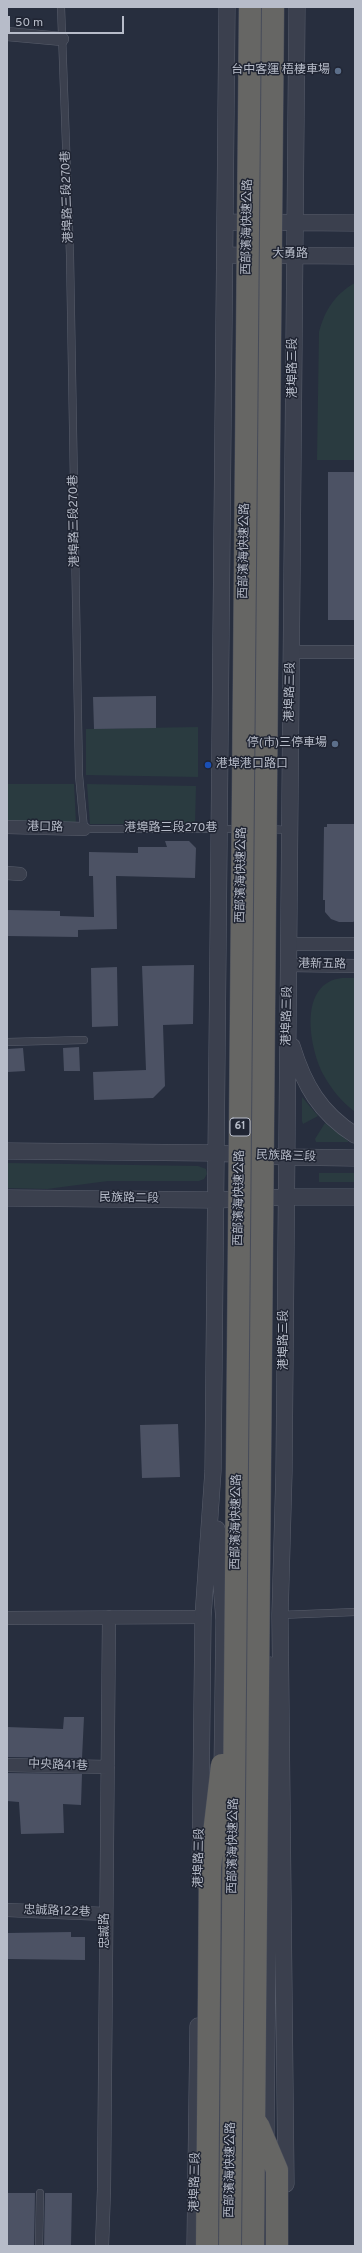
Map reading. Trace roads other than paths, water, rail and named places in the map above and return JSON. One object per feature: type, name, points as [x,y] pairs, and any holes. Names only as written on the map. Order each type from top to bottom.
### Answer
[{"type":"highway","name":"西部濱海快速公路","points":[[230,2246],[250,7]]},
{"type":"highway","name":"西部濱海快速公路","points":[[253,2246],[274,7]]},
{"type":"highway","points":[[207,2246],[210,1867],[235,1659]]},
{"type":"highway","points":[[254,2118],[277,2170],[277,2246]]},
{"type":"street","name":"港埠路三段","points":[[195,2246],[203,1617],[213,1471],[227,7]]},
{"type":"street","name":"港埠路三段","points":[[287,2246],[280,1615],[284,1472],[297,7]]},
{"type":"street","points":[[7,34],[62,39]]},
{"type":"street","points":[[225,222],[355,223]]},
{"type":"street","name":"大勇路","points":[[225,255],[355,256]]},
{"type":"street","points":[[291,652],[355,652]]},
{"type":"street","name":"港口路","points":[[7,827],[84,829]]},
{"type":"street","name":"港新五路","points":[[288,944],[355,944]]},
{"type":"street","name":"港新五路","points":[[288,965],[355,966]]},
{"type":"street","points":[[288,1030],[299,1068],[311,1094],[331,1118],[355,1135]]},
{"type":"street","points":[[7,1151],[216,1154]]},
{"type":"street","name":"民族路三段","points":[[216,1154],[286,1158],[355,1158]]},
{"type":"street","points":[[286,1197],[355,1197]]},
{"type":"street","name":"民族路二段","points":[[7,1198],[216,1200],[286,1197]]},
{"type":"street","name":"港埠路三段","points":[[213,1471],[224,1620],[218,2246]]},
{"type":"street","name":"港埠路三段","points":[[265,2246],[271,1620],[284,1472]]},
{"type":"street","name":"忠誠路","points":[[102,2246],[104,2189],[109,1617]]},
{"type":"street","points":[[7,1618],[203,1617]]},
{"type":"street","name":"中央路41巷","points":[[7,1765],[108,1767]]},
{"type":"street","name":"忠誠路122巷","points":[[7,1910],[106,1914]]},
{"type":"lane","name":"港埠路三段270巷","points":[[61,7],[70,263],[79,775],[84,829],[289,830]]},
{"type":"lane","points":[[7,1042],[84,1040]]},
{"type":"lane","points":[[280,1615],[355,1612]]},
{"type":"lane","points":[[39,2246],[40,2193]]},
{"type":"place","name":"台中客運 梧棲車場","points":[[338,71]]},
{"type":"place","name":"停(市)三停車場","points":[[335,744]]},
{"type":"place","name":"港埠港口路口","points":[[208,765]]}]
